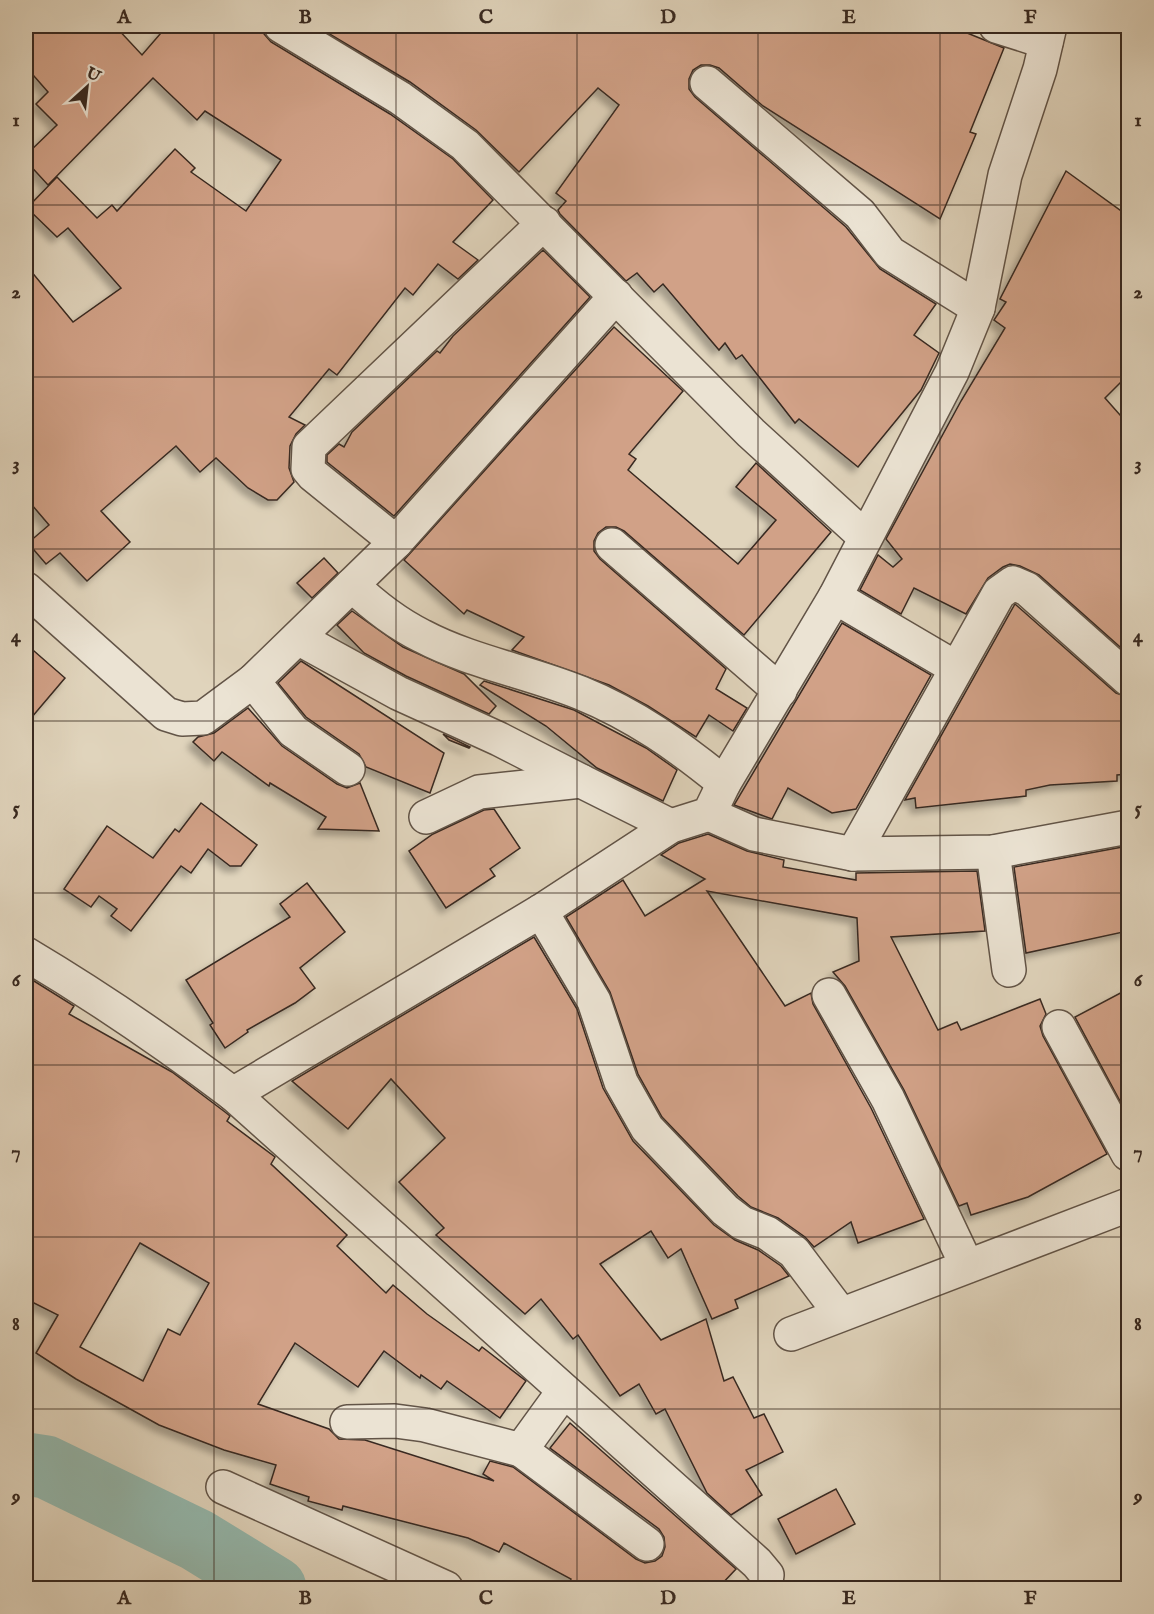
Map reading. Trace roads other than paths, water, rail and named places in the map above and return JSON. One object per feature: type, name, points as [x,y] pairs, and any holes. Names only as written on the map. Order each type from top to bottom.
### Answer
[{"type":"street","points":[[281,26],[443,127],[465,145],[751,433],[865,537]]},
{"type":"street","points":[[233,1094],[541,911],[661,833],[709,814],[724,783],[835,597],[952,372],[978,308],[1005,175],[1040,69],[1048,34],[996,26]]},
{"type":"street","points":[[707,83],[860,214],[890,253],[978,308]]},
{"type":"street","points":[[396,542],[313,475],[308,468],[309,447],[544,223]]},
{"type":"street","points":[[26,589],[166,714],[182,719],[203,718],[253,681],[396,542],[616,296]]},
{"type":"street","points":[[612,544],[780,691]]},
{"type":"street","points":[[853,854],[999,593],[1013,583],[1027,589],[1128,679]]},
{"type":"street","points":[[352,585],[383,614],[420,636],[580,693],[626,713],[677,745],[724,783]]},
{"type":"street","points":[[835,597],[956,668]]},
{"type":"street","points":[[298,638],[398,693],[499,739],[581,781],[661,833]]},
{"type":"street","points":[[253,681],[293,731],[348,769]]},
{"type":"street","points":[[426,817],[479,792],[581,781]]},
{"type":"street","points":[[709,814],[754,834],[853,854],[993,852],[1128,827]]},
{"type":"street","points":[[993,852],[1009,970]]},
{"type":"street","points":[[541,911],[594,1001],[621,1082],[647,1128],[725,1210],[742,1223],[767,1233],[794,1252],[840,1313]]},
{"type":"street","points":[[26,954],[84,987],[146,1029],[233,1094],[563,1392],[758,1563],[767,1575],[765,1588]]},
{"type":"street","points":[[829,995],[888,1099],[967,1266]]},
{"type":"street","points":[[1059,1028],[1128,1154]]},
{"type":"street","points":[[791,1334],[840,1313],[1128,1205]]},
{"type":"street","points":[[521,1450],[563,1392]]},
{"type":"street","points":[[347,1422],[395,1421],[425,1425],[521,1450],[647,1544]]},
{"type":"street","points":[[223,1487],[446,1588]]},
{"type":"waterway","points":[[26,1464],[46,1467],[197,1540],[275,1588]]}]
